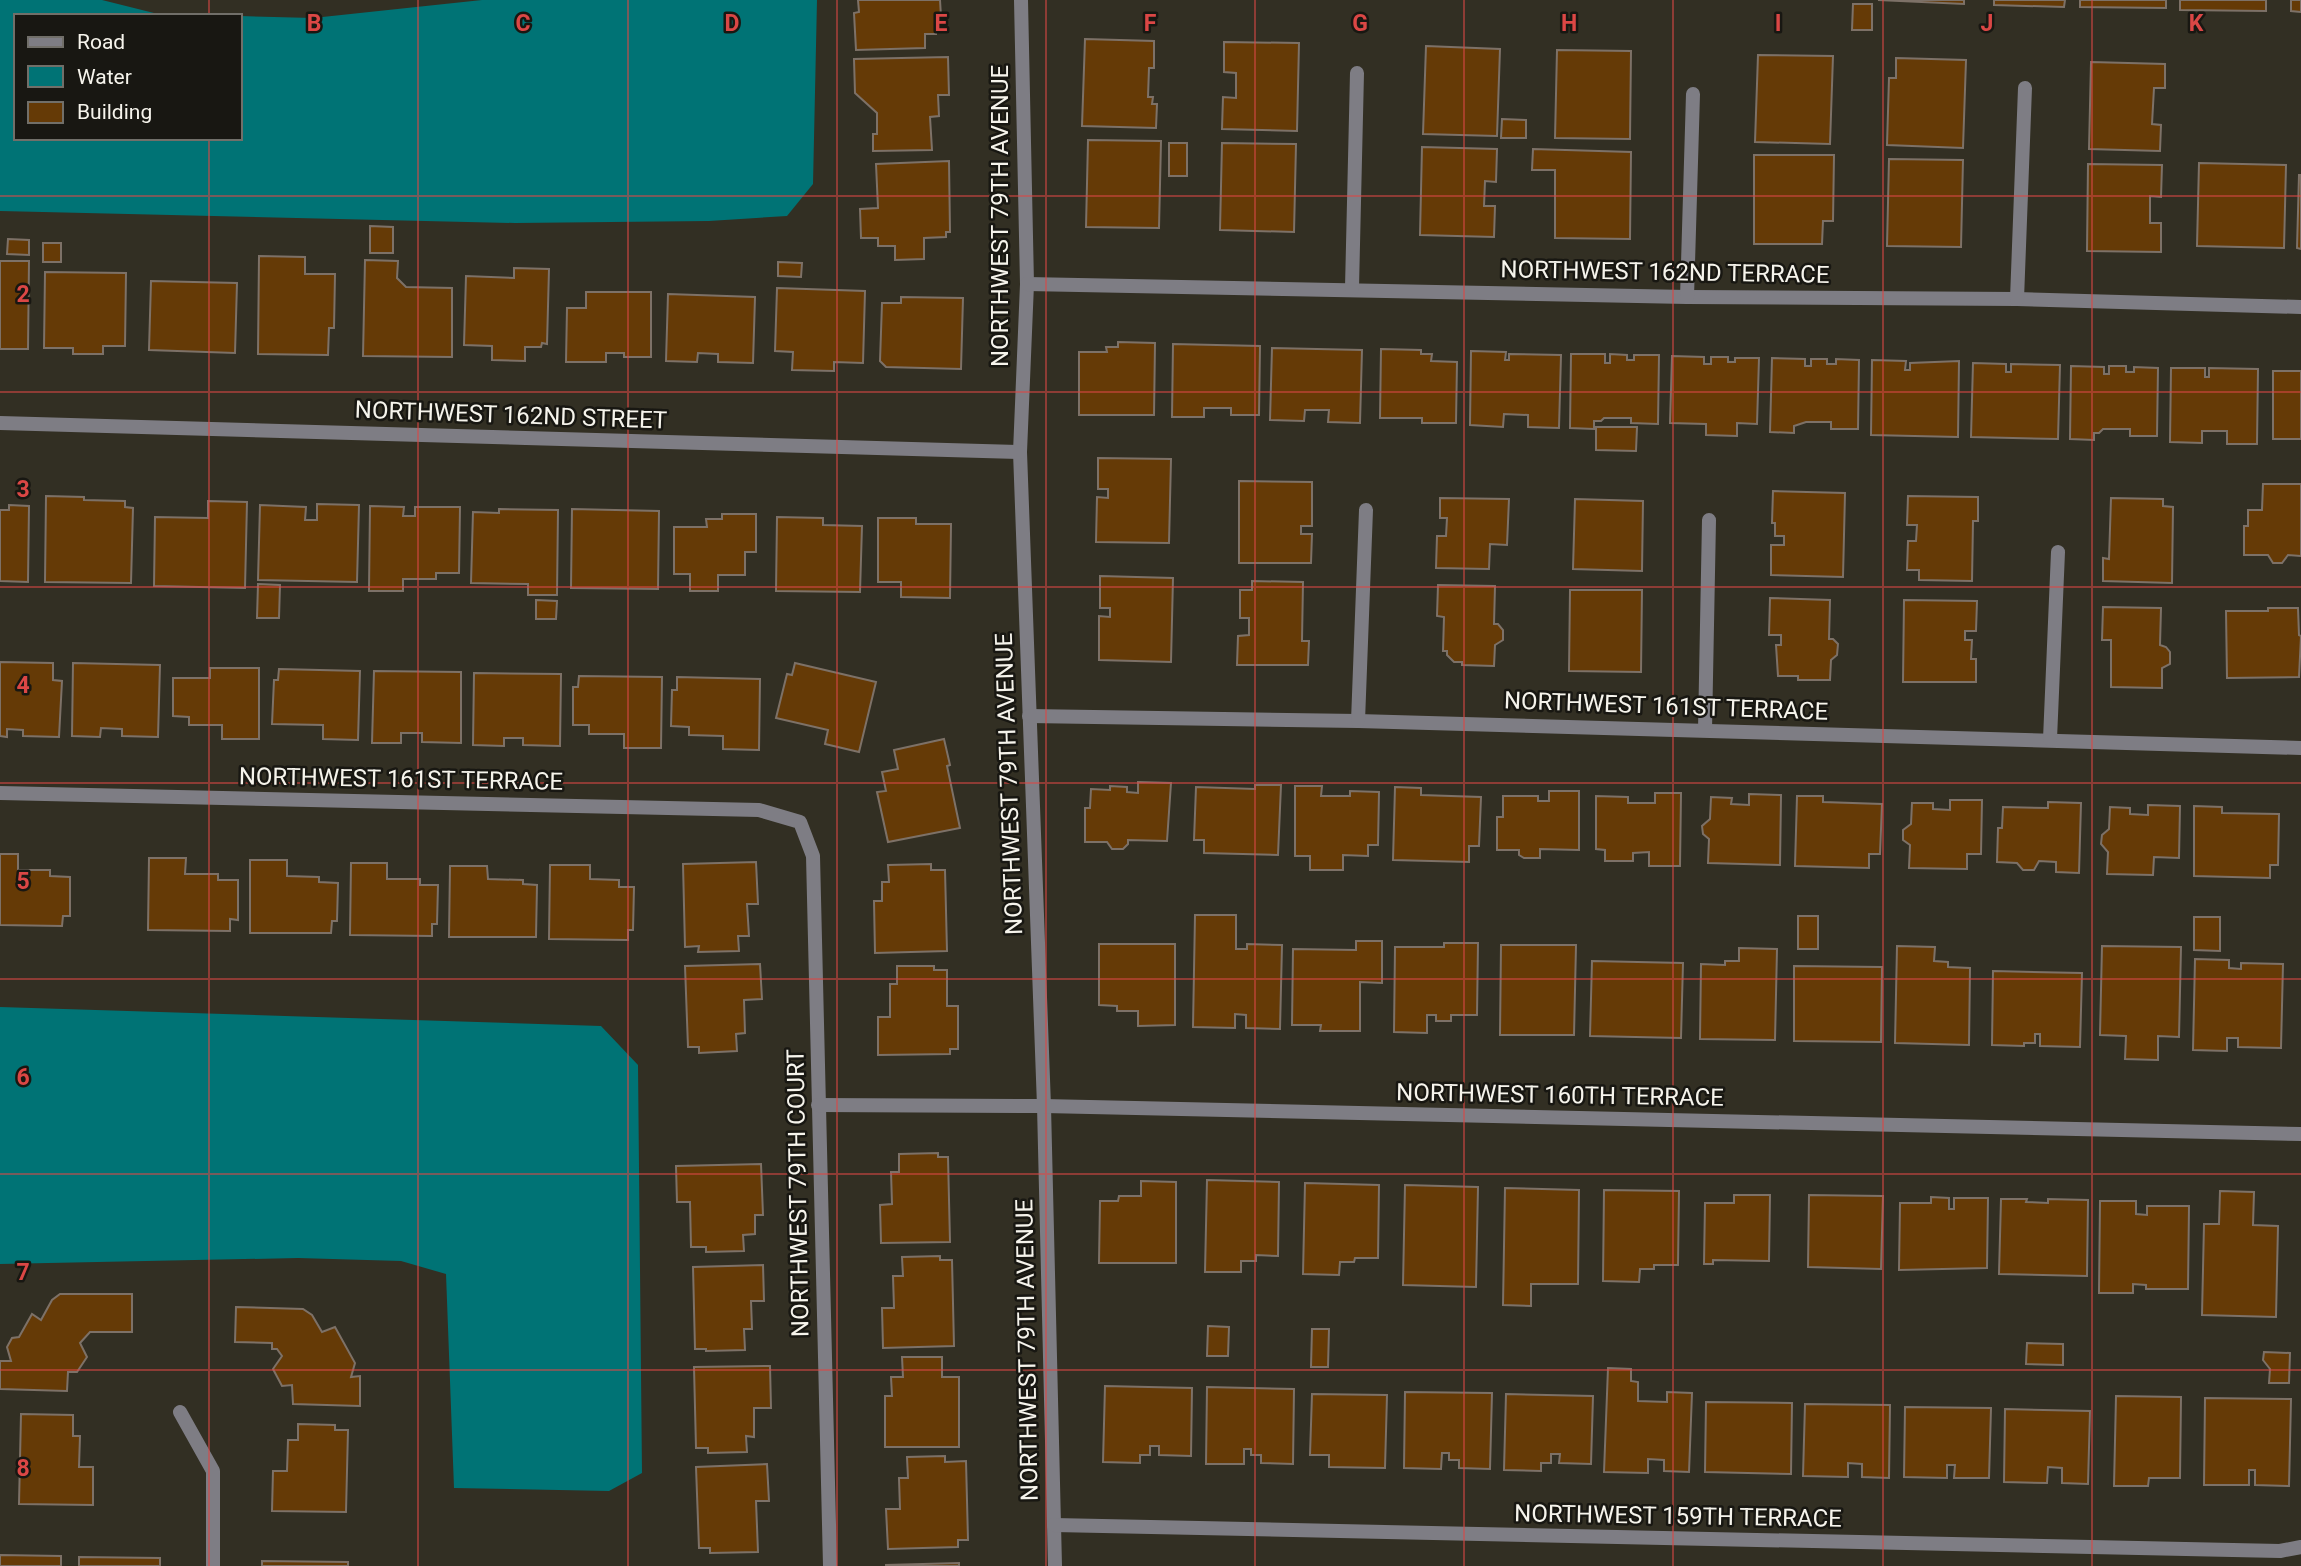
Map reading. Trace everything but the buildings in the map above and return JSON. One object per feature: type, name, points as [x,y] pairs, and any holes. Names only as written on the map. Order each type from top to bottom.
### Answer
[{"type":"street","name":"NORTHWEST 79TH AVENUE","points":[[1021,0],[1027,284],[1020,452],[1044,1106],[1055,1566]]},
{"type":"street","points":[[1352,288],[1357,73]]},
{"type":"street","points":[[2017,299],[2025,88]]},
{"type":"street","points":[[1687,297],[1693,94]]},
{"type":"street","name":"NORTHWEST 162ND TERRACE","points":[[1027,284],[1352,288],[1687,297],[2017,299],[2301,307]]},
{"type":"street","name":"NORTHWEST 162ND STREET","points":[[0,423],[1020,452]]},
{"type":"street","points":[[1358,720],[1366,510]]},
{"type":"street","points":[[1705,730],[1709,520]]},
{"type":"street","points":[[2050,739],[2057,552]]},
{"type":"street","name":"NORTHWEST 161ST TERRACE","points":[[1029,716],[1358,720],[2301,748]]},
{"type":"street","name":"NORTHWEST 161ST TERRACE","points":[[0,793],[759,810],[800,821]]},
{"type":"street","name":"NORTHWEST 79TH COURT","points":[[800,821],[813,856],[831,1566]]},
{"type":"street","name":"NORTHWEST 160TH TERRACE","points":[[818,1105],[1044,1106],[2301,1134]]},
{"type":"street","points":[[180,1412],[213,1471],[213,1566]]},
{"type":"street","name":"NORTHWEST 159TH TERRACE","points":[[1054,1525],[2280,1551],[2301,1547]]},
{"type":"water","points":[[0,0],[102,0],[158,14],[14,14],[14,140],[242,140],[242,16],[313,18],[482,0],[817,0],[813,184],[787,216],[709,221],[515,223],[0,211]]},
{"type":"water","points":[[0,1007],[601,1026],[638,1065],[642,1473],[609,1491],[454,1488],[446,1274],[401,1261],[298,1258],[0,1264]]}]
